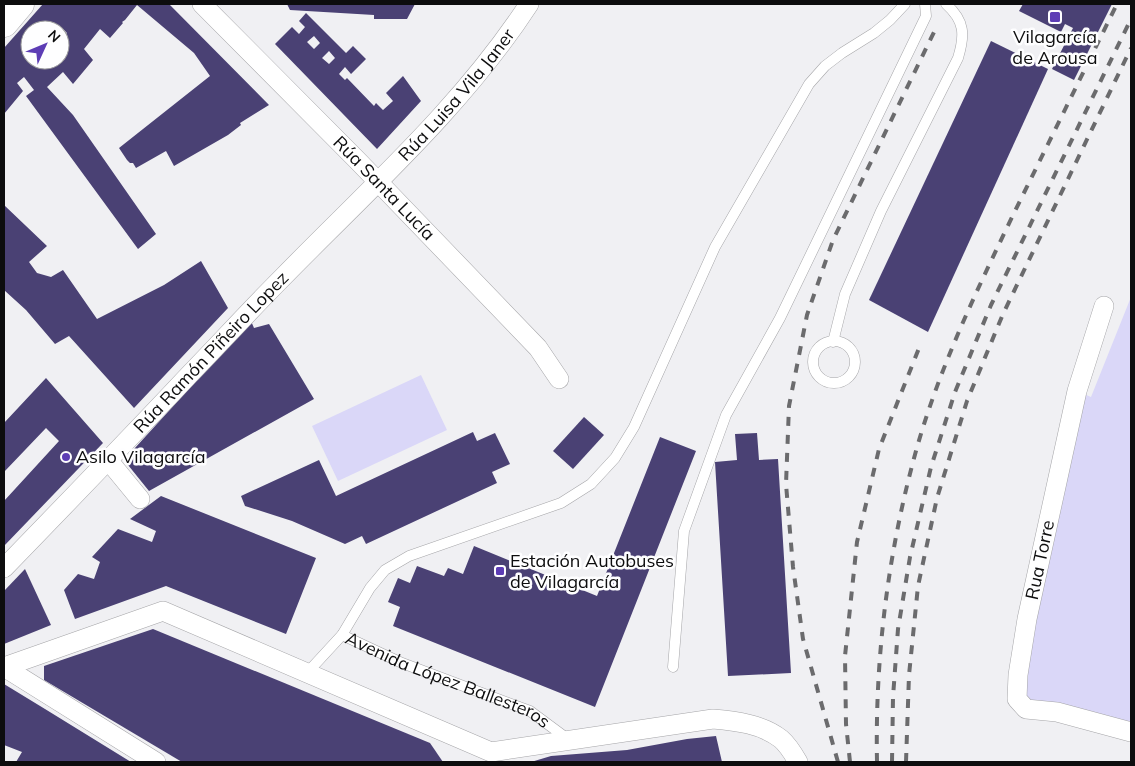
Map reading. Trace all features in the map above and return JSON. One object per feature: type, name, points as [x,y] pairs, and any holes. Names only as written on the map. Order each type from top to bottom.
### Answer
[{"type":"main road","points":[[4,22],[20,4]]},
{"type":"street","name":"Rúa Santa Lucía","points":[[202,4],[378,182],[538,348],[559,379]]},
{"type":"street","name":"Rúa Luisa Vila Janer","points":[[378,182],[480,72],[529,4]]},
{"type":"street","name":"Rúa Ramón Piñeiro Lopez","points":[[4,568],[282,278],[378,182]]},
{"type":"street","name":"Rua Torre","points":[[1104,306],[1076,391],[1027,619],[1018,675],[1017,699],[1026,709],[1057,712],[1131,732]]},
{"type":"street","points":[[108,460],[140,499]]},
{"type":"street","name":"Avenida López Ballesteros","points":[[4,667],[163,612],[307,673],[490,757],[569,740],[713,719],[741,722],[764,730],[782,740],[798,762]]},
{"type":"street","points":[[4,667],[156,762]]},
{"type":"lane","points":[[342,635],[370,588],[385,570],[409,556],[561,503],[591,484],[609,464],[634,427],[715,247],[810,84],[825,66],[874,33],[905,4]]},
{"type":"lane","points":[[673,667],[684,530],[726,415],[780,318],[926,16],[926,4]]},
{"type":"lane","points":[[833,342],[845,294],[881,211],[958,58],[962,46],[963,33],[961,22],[954,11],[946,4]]},
{"type":"lane","points":[[833,342],[840,342],[851,349],[856,362],[850,376],[845,381],[838,383],[824,381],[818,376],[814,363],[814,356],[821,346],[833,342]]},
{"type":"lane","name":"Avenida López Ballesteros","points":[[307,673],[342,635],[402,663],[530,711],[569,740]]},
{"type":"shaded area","points":[[1131,297],[1131,732],[1026,709],[1018,675],[1077,391],[1091,397]]},
{"type":"shaded area","points":[[421,375],[447,430],[338,481],[312,426]]},
{"type":"building","points":[[43,4],[169,4],[269,105],[240,123],[241,125],[228,135],[174,166],[166,151],[136,168],[133,163],[127,160],[119,148],[210,76],[194,53],[137,5],[110,38],[100,29],[84,49],[93,60],[73,84],[63,72],[47,87],[73,115],[156,234],[138,249],[26,96],[34,90],[24,77],[17,83],[23,91],[4,114],[4,48],[20,30],[20,70],[70,70],[70,20],[29,20]]},
{"type":"building","points":[[287,4],[415,4],[407,19],[374,19],[374,15],[290,10]]},
{"type":"building","points":[[1023,4],[1112,4],[1074,80],[1052,69],[1073,28],[1065,24],[1061,32],[1019,11]]},
{"type":"building","points":[[306,13],[346,53],[353,46],[366,59],[351,74],[345,67],[339,74],[345,80],[347,78],[374,106],[376,103],[383,110],[393,101],[386,93],[403,76],[421,101],[377,149],[275,44],[292,27],[299,34],[305,27],[299,21]],"holes":[[[314,36],[320,43],[314,49],[307,42]],[[329,51],[335,58],[329,64],[322,58]]]},
{"type":"building","points":[[991,41],[1048,69],[928,332],[869,300]]},
{"type":"building","points":[[4,205],[47,246],[29,262],[37,273],[51,277],[63,270],[97,319],[164,285],[201,261],[228,308],[134,408],[69,336],[55,344],[26,310],[4,290]]},
{"type":"building","points":[[251,321],[254,328],[269,324],[314,399],[149,491],[124,460]]},
{"type":"building","name":"Asilo Vilagarcía","points":[[46,378],[103,443],[4,546],[4,501],[59,441],[46,428],[4,472],[4,423]]},
{"type":"building","points":[[584,417],[604,435],[573,469],[553,451]]},
{"type":"building","points":[[473,432],[477,441],[495,433],[510,464],[492,472],[497,483],[366,544],[362,536],[345,544],[292,521],[245,506],[241,496],[319,460],[336,496]]},
{"type":"building","points":[[757,433],[759,460],[778,459],[791,673],[728,676],[715,462],[737,460],[735,434]]},
{"type":"building","name":"Estación Autobuses de Vilagarcía","points":[[660,437],[696,451],[595,707],[393,626],[400,607],[388,602],[398,578],[410,583],[417,566],[444,576],[448,568],[463,574],[474,546],[597,596]]},
{"type":"building","points":[[161,496],[316,558],[286,634],[166,586],[75,619],[64,590],[78,574],[94,579],[100,562],[92,557],[118,529],[152,542],[156,531],[130,519]]},
{"type":"building","points":[[25,569],[51,625],[4,644],[4,591]]},
{"type":"building","points":[[153,629],[430,743],[443,762],[182,762],[44,680],[44,666]]},
{"type":"building","points":[[4,684],[131,762],[16,762],[22,752],[4,745]]},
{"type":"building","points":[[716,736],[722,762],[531,762],[551,756],[627,750],[687,739]]},
{"type":"railway","points":[[877,762],[878,686],[884,611],[896,536],[922,429],[945,365],[972,303],[1117,4]]},
{"type":"railway","points":[[892,762],[893,697],[898,629],[910,557],[931,467],[955,392],[991,305],[1131,19]]},
{"type":"railway","points":[[838,762],[803,639],[793,567],[786,484],[789,406],[807,315],[833,240],[935,30]]},
{"type":"railway","points":[[906,762],[909,675],[918,586],[937,498],[967,401],[1003,314],[1131,48]]},
{"type":"railway","points":[[850,762],[846,724],[845,656],[857,542],[879,449],[921,343]]},
{"type":"place","name":"Vilagarcía de Arousa","points":[[1055,17]]},
{"type":"place","name":"Asilo Vilagarcía","points":[[66,457]]},
{"type":"place","name":"Estación Autobuses de Vilagarcía","points":[[500,571]]}]
